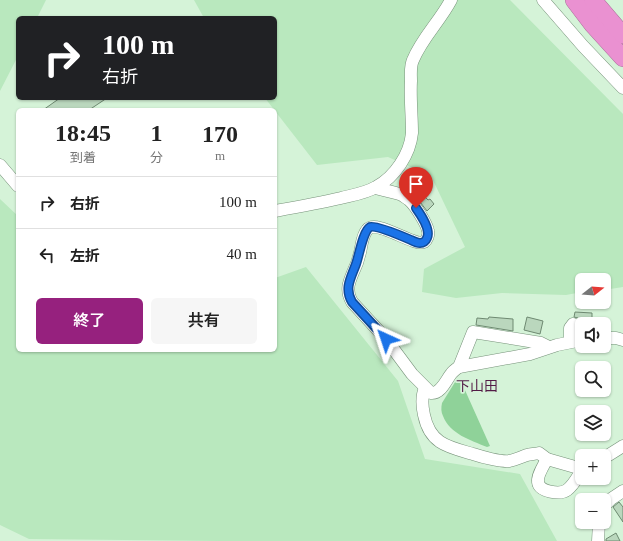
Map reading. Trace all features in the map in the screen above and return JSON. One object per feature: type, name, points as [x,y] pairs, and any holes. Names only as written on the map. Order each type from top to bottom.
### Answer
[{"type":"highway","points":[[574,0],[593,25],[623,58]]},
{"type":"highway","points":[[593,0],[623,35]]},
{"type":"street","points":[[277,211],[352,195],[375,188],[389,177],[400,164],[408,150],[412,133],[410,96],[412,61],[424,40],[443,14],[451,0]]},
{"type":"street","points":[[543,0],[583,46],[623,88]]},
{"type":"street","points":[[0,165],[16,184]]},
{"type":"street","points":[[375,188],[400,194],[410,200],[421,216],[428,231],[428,237],[425,241],[419,243],[398,234],[376,227],[371,227],[367,230],[363,238],[348,290],[349,296],[352,302],[386,339],[401,360],[431,394],[435,394],[442,388],[452,373],[459,367],[474,332],[541,344],[549,347]]},
{"type":"street","points":[[573,324],[570,328],[575,339]]},
{"type":"street","points":[[611,338],[623,340]]},
{"type":"street","points":[[459,367],[530,354],[549,347],[575,341]]},
{"type":"street","points":[[425,388],[422,395],[422,408],[425,423],[430,434],[438,441],[455,449],[488,458],[509,461],[529,454],[539,453],[547,459],[575,467]]},
{"type":"street","points":[[611,454],[623,446]]},
{"type":"street","points":[[547,459],[540,473],[538,481],[539,486],[545,490],[563,492],[568,489],[575,479]]},
{"type":"street","points":[[611,499],[623,491]]},
{"type":"street","points":[[598,541],[599,529]]},
{"type":"shaded area","points":[[0,0],[46,0],[38,16],[16,16],[16,60],[0,91]]},
{"type":"shaded area","points":[[194,0],[510,0],[623,114],[623,287],[611,289],[611,273],[575,273],[575,293],[566,295],[502,293],[456,298],[422,292],[424,269],[465,247],[431,176],[388,157],[317,165],[277,113],[277,108],[273,108],[267,100],[277,100],[277,16],[203,16]]},
{"type":"shaded area","points":[[0,199],[16,214],[16,352],[277,352],[277,277],[306,267],[398,381],[425,459],[520,474],[557,541],[219,541],[29,539],[0,525]]},
{"type":"shaded area","points":[[457,379],[460,379],[490,446],[487,447],[461,436],[450,427],[443,416],[441,410],[442,403]]},
{"type":"building","points":[[57,100],[104,100],[92,108],[46,108]]},
{"type":"building","points":[[410,181],[428,200],[430,199],[434,204],[427,211],[405,185]]},
{"type":"building","points":[[575,312],[592,313],[592,317],[574,317]]},
{"type":"building","points":[[489,317],[513,319],[513,331],[476,325],[477,318],[488,319]]},
{"type":"building","points":[[527,317],[543,321],[540,334],[524,330]]},
{"type":"building","points":[[619,502],[623,507],[623,522],[613,507]]},
{"type":"building","points":[[616,533],[620,541],[606,541],[606,539]]},
{"type":"district","name":"下山田","points":[[477,386]]},
{"type":"route","points":[[386,339],[352,302],[348,290],[363,238],[367,230],[371,227],[376,227],[398,234],[419,243],[425,241],[428,237],[428,231],[416,208]]}]
